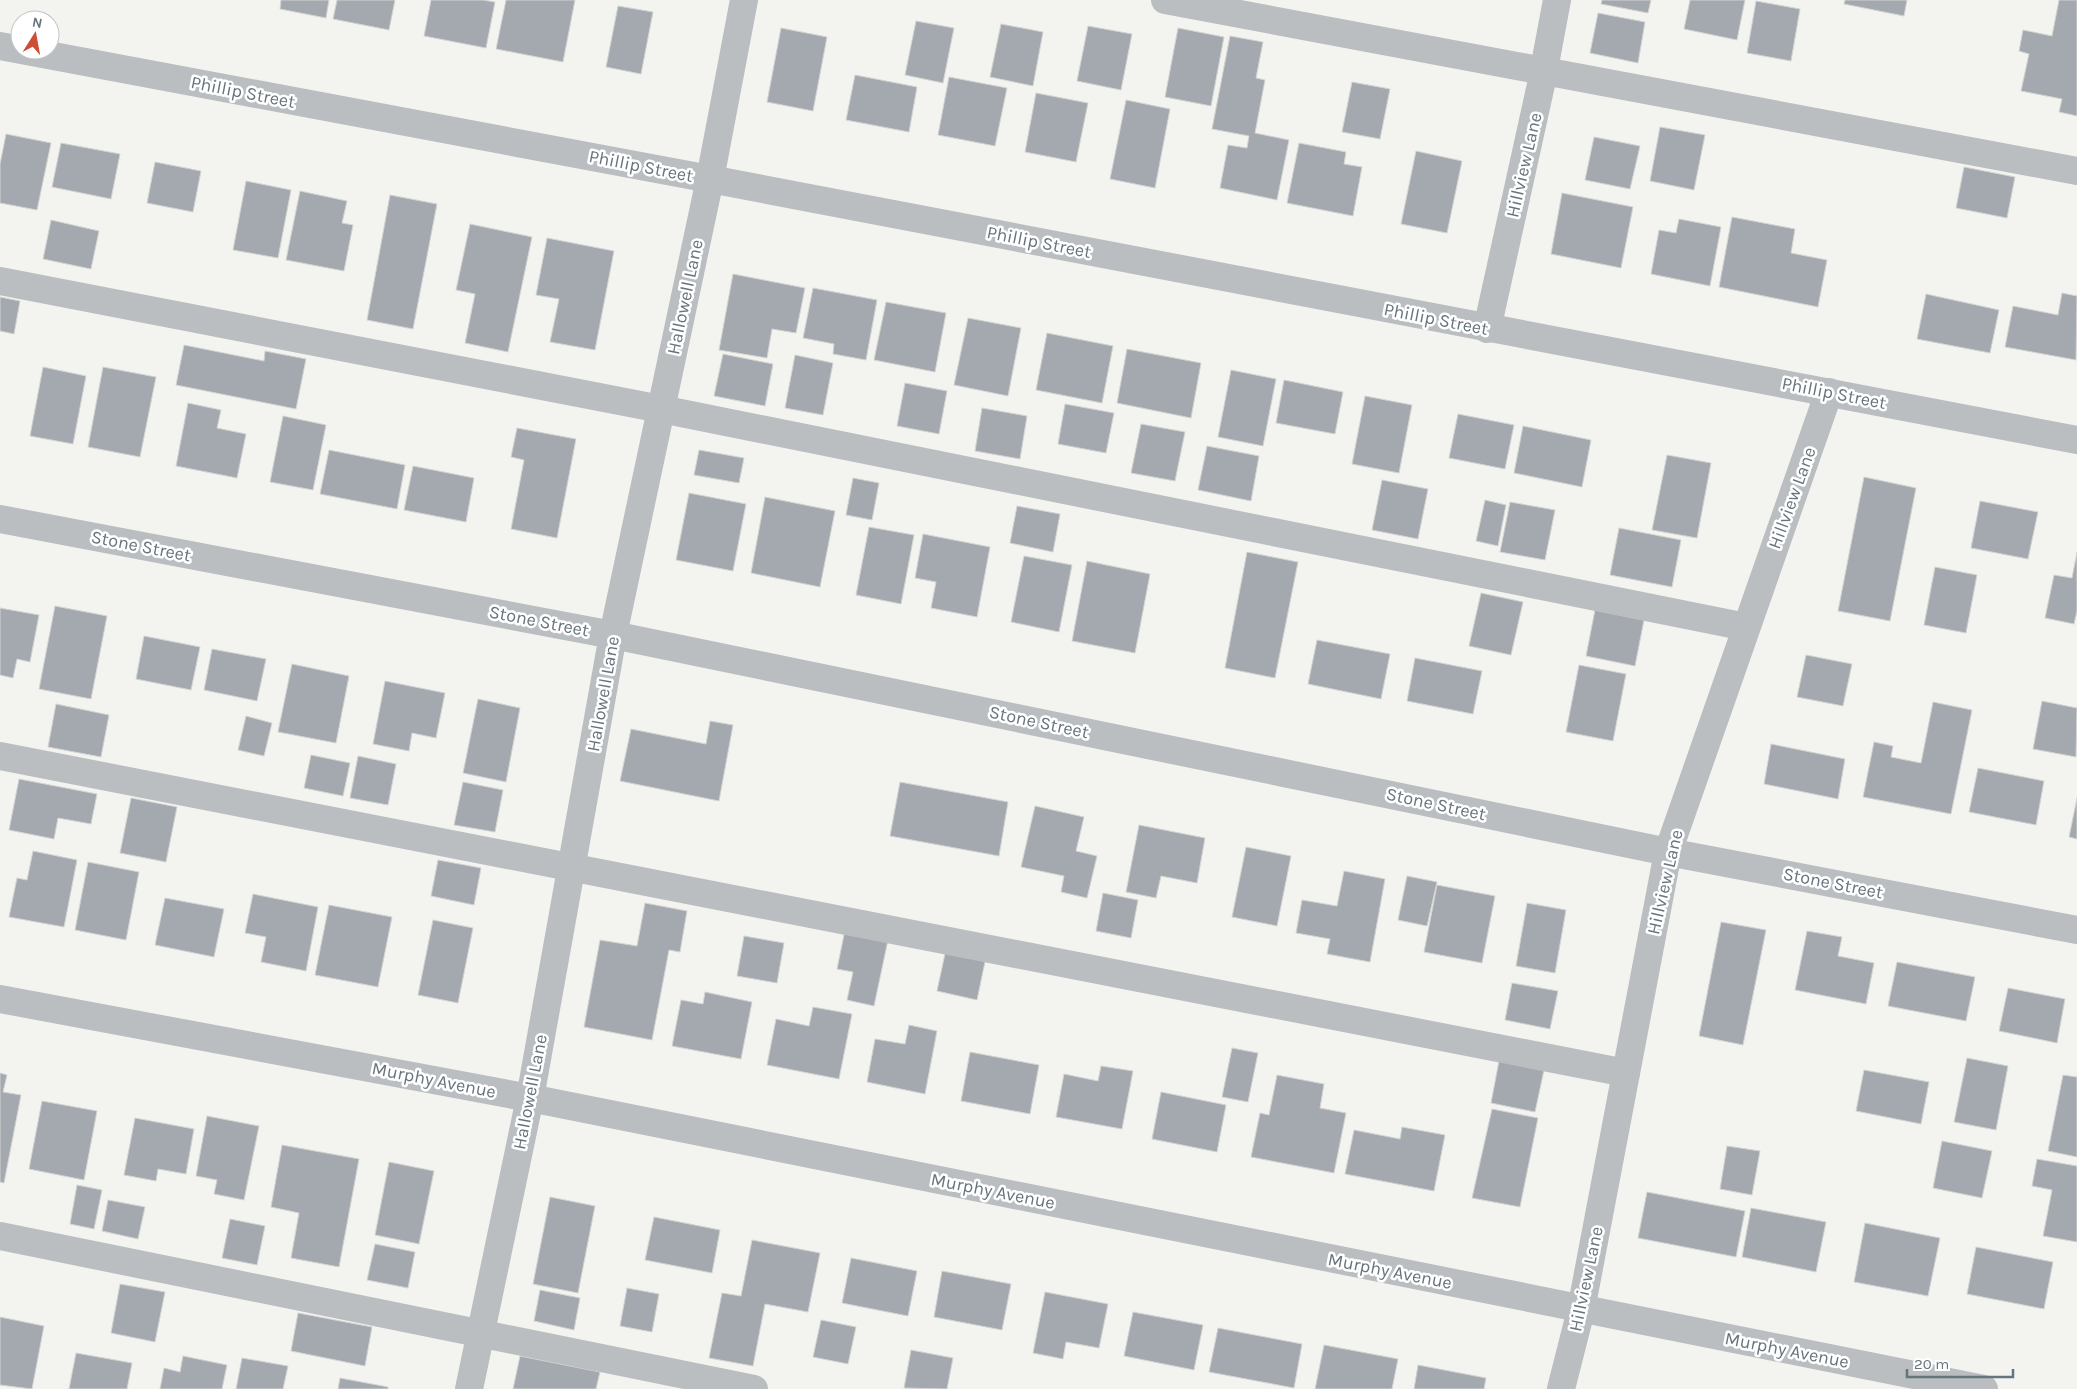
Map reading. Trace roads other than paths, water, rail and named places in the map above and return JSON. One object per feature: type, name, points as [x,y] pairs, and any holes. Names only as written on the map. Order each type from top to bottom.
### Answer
[{"type":"street","name":"Hallowell Lane","points":[[469,1389],[530,1098],[613,634],[710,179],[744,0]]},
{"type":"street","points":[[1165,0],[2077,171]]},
{"type":"street","name":"Hillview Lane","points":[[1487,329],[1544,70],[1557,0]]},
{"type":"street","name":"Phillip Street","points":[[0,46],[710,179],[1487,329],[2077,440]]},
{"type":"street","points":[[0,281],[661,409],[1746,627]]},
{"type":"street","name":"Hillview Lane","points":[[1561,1389],[1581,1310],[1668,852],[1829,392]]},
{"type":"street","name":"Stone Street","points":[[0,519],[613,634],[1668,852],[2077,930]]},
{"type":"street","points":[[0,756],[572,866],[1626,1074]]},
{"type":"street","name":"Murphy Avenue","points":[[0,999],[530,1098],[1581,1310],[1984,1389]]},
{"type":"street","points":[[0,1236],[754,1389]]}]
